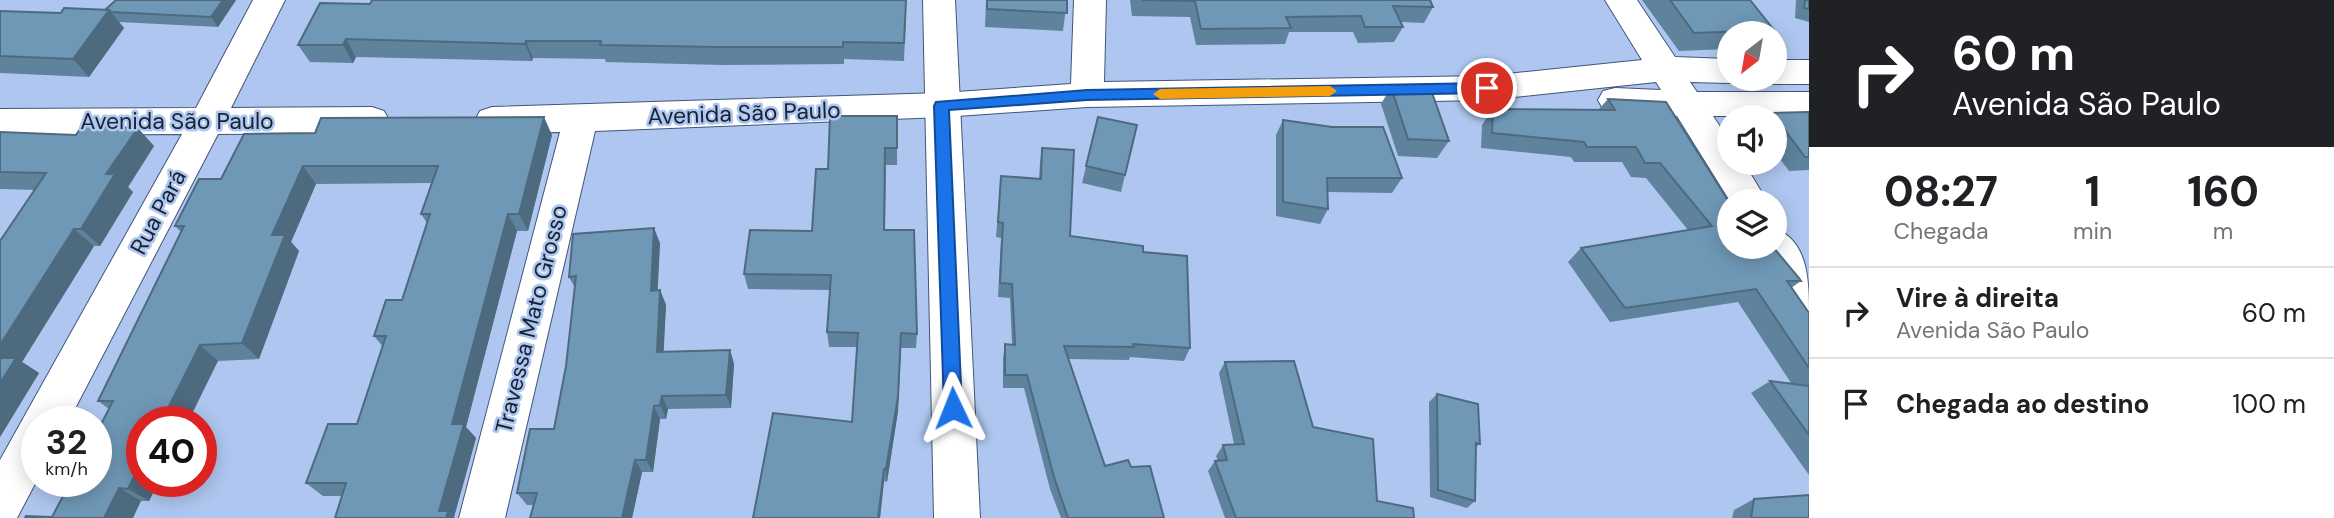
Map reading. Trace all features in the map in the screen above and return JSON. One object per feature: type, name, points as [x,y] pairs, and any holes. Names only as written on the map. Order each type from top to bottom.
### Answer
[{"type":"street","name":"Rua Pará","points":[[54,406],[269,0]]},
{"type":"street","points":[[939,0],[957,518]]},
{"type":"street","points":[[1087,95],[1090,0]]},
{"type":"street","points":[[1621,0],[1741,189]]},
{"type":"street","name":"Avenida São Paulo","points":[[456,120],[581,119],[942,106],[1087,95],[1487,88],[1666,69],[1717,71]]},
{"type":"street","points":[[1787,72],[1809,72]]},
{"type":"street","name":"Avenida São Paulo","points":[[1487,88],[1551,97],[1688,104],[1809,104]]},
{"type":"street","name":"Travessa Mato Grosso","points":[[482,518],[581,119]]},
{"type":"street","name":"Avenida São Paulo","points":[[0,122],[401,120]]},
{"type":"street","points":[[1784,259],[1809,298]]},
{"type":"street","points":[[0,505],[21,466]]},
{"type":"building","points":[[116,0],[223,0],[211,17],[105,10]]},
{"type":"building","points":[[372,0],[906,0],[904,43],[843,42],[843,47],[718,47],[600,45],[601,41],[526,41],[525,44],[346,39],[343,45],[298,45],[320,3],[370,4]]},
{"type":"building","points":[[987,0],[1067,0],[1067,13],[987,9]]},
{"type":"building","points":[[1142,0],[1430,0],[1433,7],[1393,6],[1403,27],[1365,27],[1361,16],[1286,17],[1291,28],[1201,29],[1195,1]]},
{"type":"building","points":[[1670,0],[1750,0],[1767,21],[1717,21],[1717,32],[1694,33]]},
{"type":"building","points":[[1805,0],[1809,0],[1809,9],[1804,8]]},
{"type":"building","points":[[64,8],[109,10],[73,59],[0,56],[0,11],[61,13]]},
{"type":"building","points":[[1391,87],[1430,87],[1449,141],[1408,139]]},
{"type":"building","points":[[1608,99],[1666,102],[1721,189],[1717,189],[1717,259],[1783,259],[1799,278],[1801,281],[1787,281],[1809,313],[1809,368],[1756,289],[1625,308],[1581,248],[1712,226],[1660,163],[1645,163],[1636,147],[1587,147],[1584,142],[1492,133],[1493,109],[1615,110]]},
{"type":"building","points":[[1809,112],[1809,157],[1805,157],[1787,133],[1787,113]]},
{"type":"building","points":[[830,116],[897,116],[897,148],[885,148],[884,230],[914,230],[917,334],[901,333],[898,397],[878,518],[753,518],[773,413],[852,422],[858,333],[827,332],[831,275],[744,274],[750,230],[812,231],[816,169],[828,169]]},
{"type":"building","points":[[544,117],[519,214],[508,214],[452,424],[464,424],[439,511],[448,511],[446,518],[335,518],[346,483],[306,483],[328,424],[357,424],[386,336],[374,336],[386,300],[402,300],[430,214],[421,214],[438,166],[303,166],[272,235],[285,235],[242,343],[200,345],[169,406],[126,406],[126,489],[119,488],[104,518],[25,518],[52,517],[63,497],[112,497],[110,406],[113,401],[98,401],[184,226],[175,226],[199,179],[221,179],[244,134],[315,133],[321,118]]},
{"type":"building","points":[[1098,117],[1137,125],[1125,175],[1086,166]]},
{"type":"building","points":[[1283,120],[1332,127],[1383,127],[1402,178],[1327,178],[1328,209],[1283,202]]},
{"type":"building","points":[[82,126],[138,128],[106,174],[115,174],[81,229],[74,229],[0,345],[0,241],[46,173],[0,172],[0,132],[76,135]]},
{"type":"building","points":[[1042,148],[1074,150],[1070,236],[1143,246],[1143,252],[1187,256],[1190,348],[1133,344],[1134,347],[1064,346],[1105,466],[1128,460],[1131,467],[1150,466],[1164,518],[1068,518],[1054,477],[1027,375],[1005,375],[1005,344],[1015,345],[1012,284],[1000,283],[1003,223],[998,222],[1001,176],[1041,179]]},
{"type":"building","points":[[654,228],[651,291],[660,290],[657,352],[730,350],[726,395],[662,396],[660,405],[654,406],[646,460],[635,460],[622,518],[530,518],[537,493],[517,493],[530,429],[554,429],[566,366],[576,276],[569,277],[573,234]]},
{"type":"building","points":[[0,358],[16,358],[0,383]]},
{"type":"building","points":[[1294,361],[1313,427],[1373,439],[1377,501],[1413,508],[1414,518],[1236,518],[1215,461],[1227,460],[1223,445],[1244,444],[1225,362]]},
{"type":"building","points":[[1770,381],[1809,386],[1809,435]]},
{"type":"building","points":[[1437,394],[1478,404],[1480,444],[1476,443],[1475,501],[1438,490]]},
{"type":"building","points":[[1809,495],[1809,518],[1751,518],[1754,499]]},
{"type":"slow traffic","points":[[1160,94],[1330,91]]},
{"type":"route","points":[[953,408],[942,106],[1087,95],[1487,88]]}]
